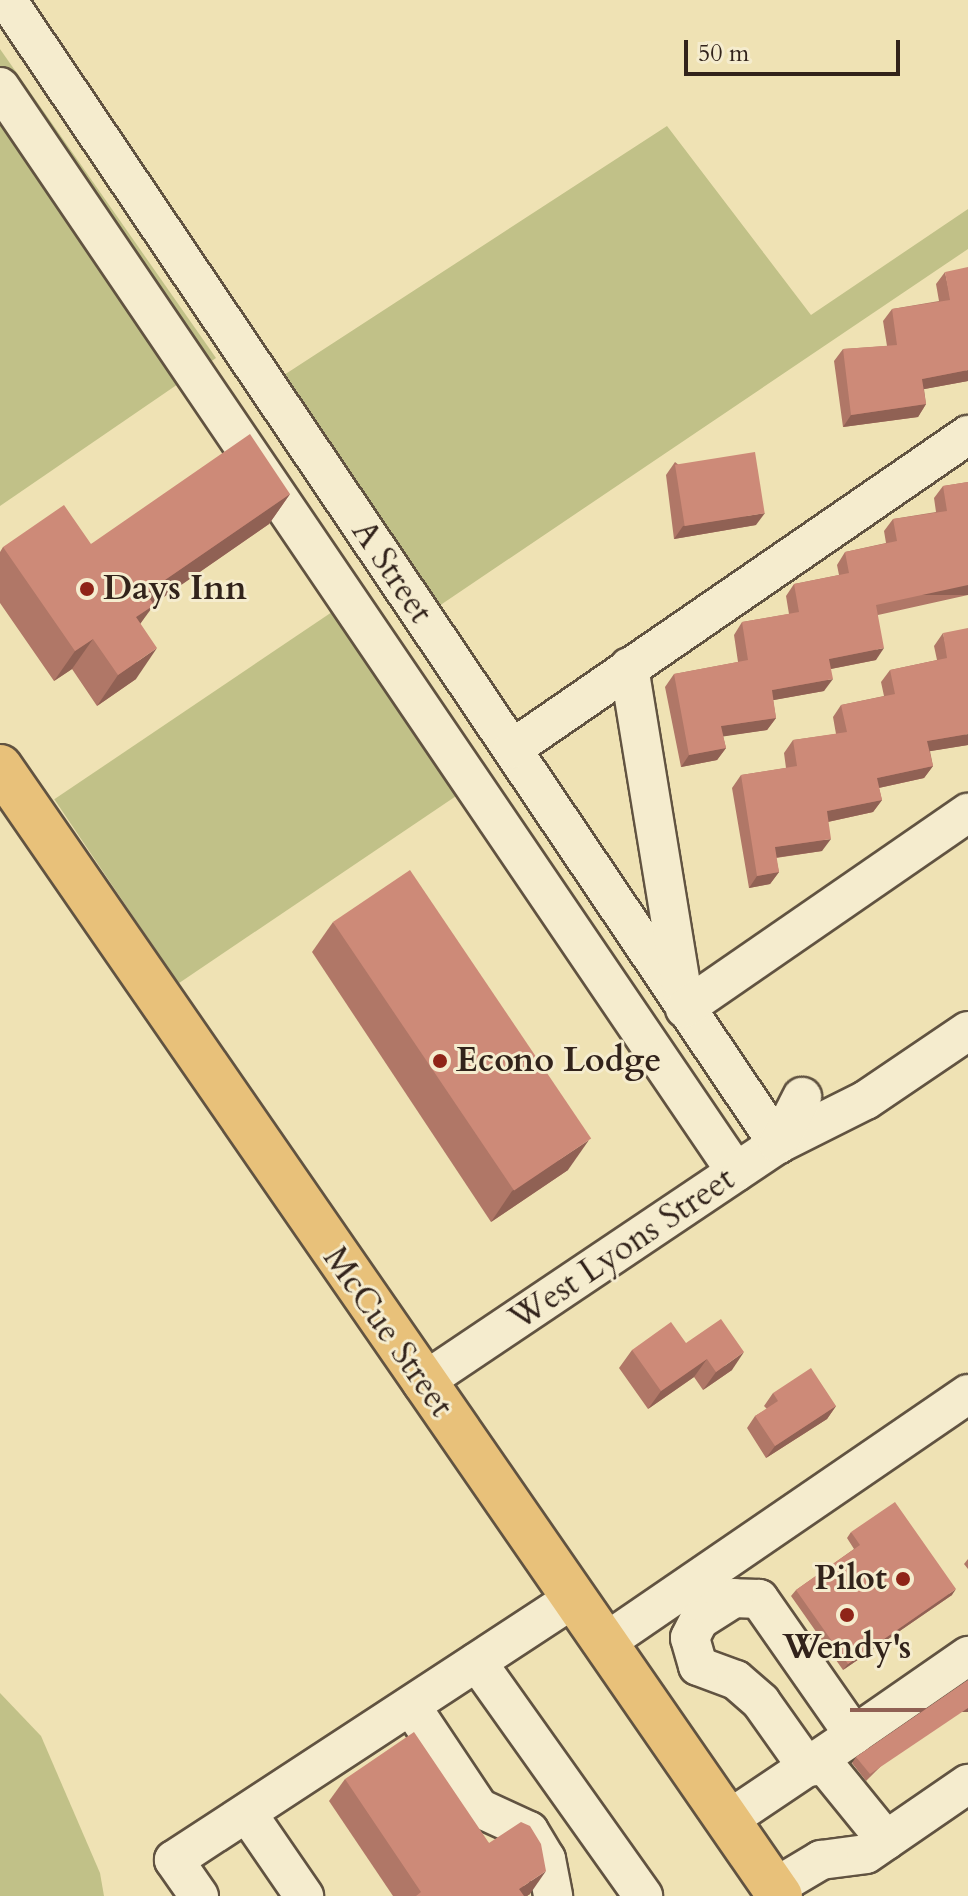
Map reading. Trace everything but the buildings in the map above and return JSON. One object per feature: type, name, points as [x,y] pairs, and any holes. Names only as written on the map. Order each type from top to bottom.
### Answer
[{"type":"main road","name":"McCue Street","points":[[0,767],[422,1383],[606,1642],[777,1892]]},
{"type":"street","name":"A Street","points":[[7,0],[778,1144]]},
{"type":"street","points":[[0,87],[736,1172]]},
{"type":"street","points":[[512,749],[968,435]]},
{"type":"street","points":[[629,667],[685,1008],[968,813]]},
{"type":"street","points":[[778,1144],[866,1100],[968,1031]]},
{"type":"street","name":"West Lyons Street","points":[[422,1383],[778,1144],[802,1097]]},
{"type":"street","points":[[606,1642],[964,1404]]},
{"type":"street","points":[[199,1896],[174,1860],[575,1598]]},
{"type":"street","points":[[807,1767],[761,1702],[736,1680],[698,1666],[690,1638],[699,1620],[734,1598],[759,1599],[854,1735]]},
{"type":"street","points":[[728,1820],[968,1656]]},
{"type":"street","points":[[477,1662],[643,1896]]},
{"type":"street","points":[[411,1706],[503,1846]]},
{"type":"street","points":[[807,1767],[825,1765],[886,1840]]},
{"type":"street","points":[[777,1892],[821,1860],[866,1854],[968,1784]]},
{"type":"street","points":[[479,1808],[529,1831],[546,1859],[541,1895]]},
{"type":"street","points":[[247,1813],[304,1896]]},
{"type":"green space","points":[[0,49],[216,358],[0,506]]},
{"type":"green space","points":[[667,126],[811,315],[968,209],[968,249],[439,606],[284,375]]},
{"type":"green space","points":[[332,612],[456,796],[178,983],[54,799]]},
{"type":"green space","points":[[0,1693],[41,1736],[100,1873],[104,1896],[0,1896]]},
{"type":"place","name":"Days Inn","points":[[87,589]]},
{"type":"place","name":"Econo Lodge","points":[[440,1061]]},
{"type":"place","name":"Pilot","points":[[903,1579]]},
{"type":"place","name":"Wendy's","points":[[847,1615]]}]
